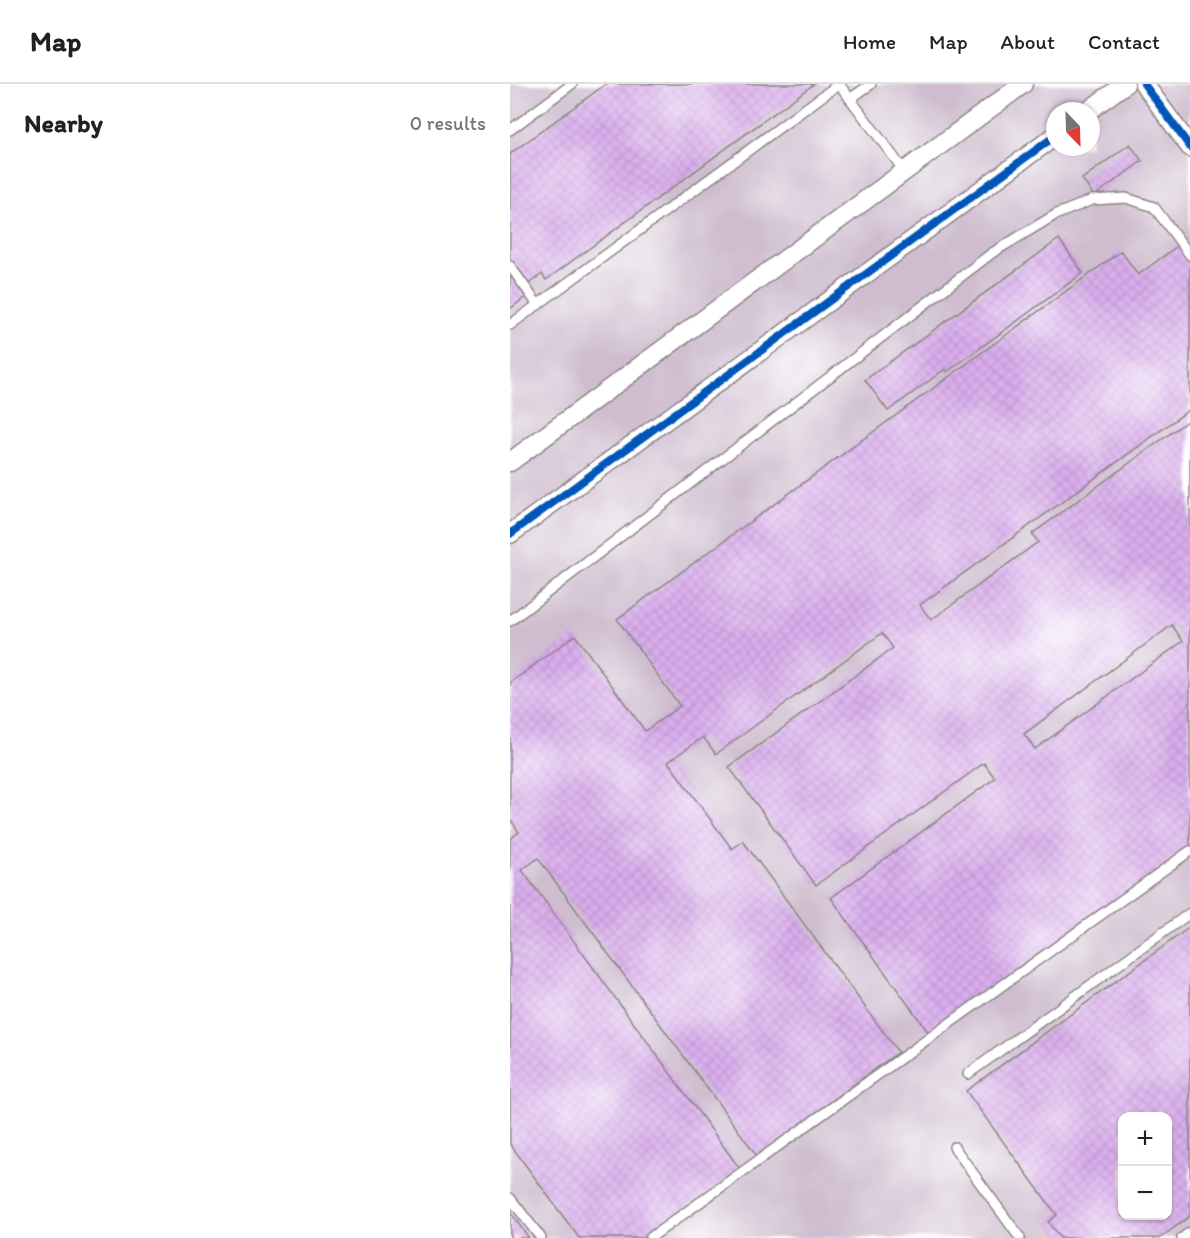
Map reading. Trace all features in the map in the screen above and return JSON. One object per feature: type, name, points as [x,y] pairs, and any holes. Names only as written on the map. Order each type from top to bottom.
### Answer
[{"type":"street","points":[[510,462],[1023,84]]},
{"type":"street","points":[[1100,103],[1125,84]]},
{"type":"street","points":[[1144,84],[1190,147]]},
{"type":"street","points":[[510,534],[1046,142]]},
{"type":"lane","points":[[510,130],[572,84]]},
{"type":"lane","points":[[510,325],[839,84],[905,172]]},
{"type":"lane","points":[[850,99],[871,84]]},
{"type":"lane","points":[[510,621],[992,253],[1055,215],[1092,200],[1126,198],[1154,207],[1190,255]]},
{"type":"lane","points":[[510,266],[538,304]]},
{"type":"lane","points":[[650,1238],[1190,850]]},
{"type":"lane","points":[[968,1074],[1190,913]]},
{"type":"lane","points":[[954,1147],[1020,1238]]},
{"type":"lane","points":[[510,1198],[541,1238]]},
{"type":"lane","points":[[1182,1238],[1190,1232]]},
{"type":"shaded area","points":[[510,84],[1190,84],[1190,1238],[510,1238]]},
{"type":"building","points":[[606,84],[814,84],[546,280],[542,274],[527,285],[510,262],[510,154]]},
{"type":"building","points":[[1130,144],[1142,161],[1094,196],[1082,179]]},
{"type":"building","points":[[1059,239],[1083,273],[947,372],[945,369],[888,411],[865,380]]},
{"type":"building","points":[[1180,244],[1190,257],[1190,409],[920,605],[931,620],[1038,542],[1032,534],[1190,419],[1190,847],[931,1036],[831,898],[995,778],[984,763],[816,885],[729,767],[893,648],[882,633],[716,754],[703,737],[668,762],[732,849],[743,841],[898,1052],[757,1156],[538,858],[522,870],[740,1169],[645,1238],[579,1238],[510,1144],[510,839],[519,832],[510,819],[510,683],[575,635],[645,731],[680,706],[617,619],[1121,251],[1138,275]],"holes":[[[1172,625],[1183,641],[1035,749],[1024,734]]]},
{"type":"building","points":[[510,270],[528,295],[510,309]]},
{"type":"building","points":[[1190,927],[1190,1216],[1160,1238],[1060,1238],[1048,1222],[1057,1215],[966,1091]]},
{"type":"building","points":[[510,1212],[529,1238],[510,1238]]},
{"type":"cycle path","points":[[1144,84],[1190,147]]},
{"type":"cycle path","points":[[510,534],[1046,143]]}]
